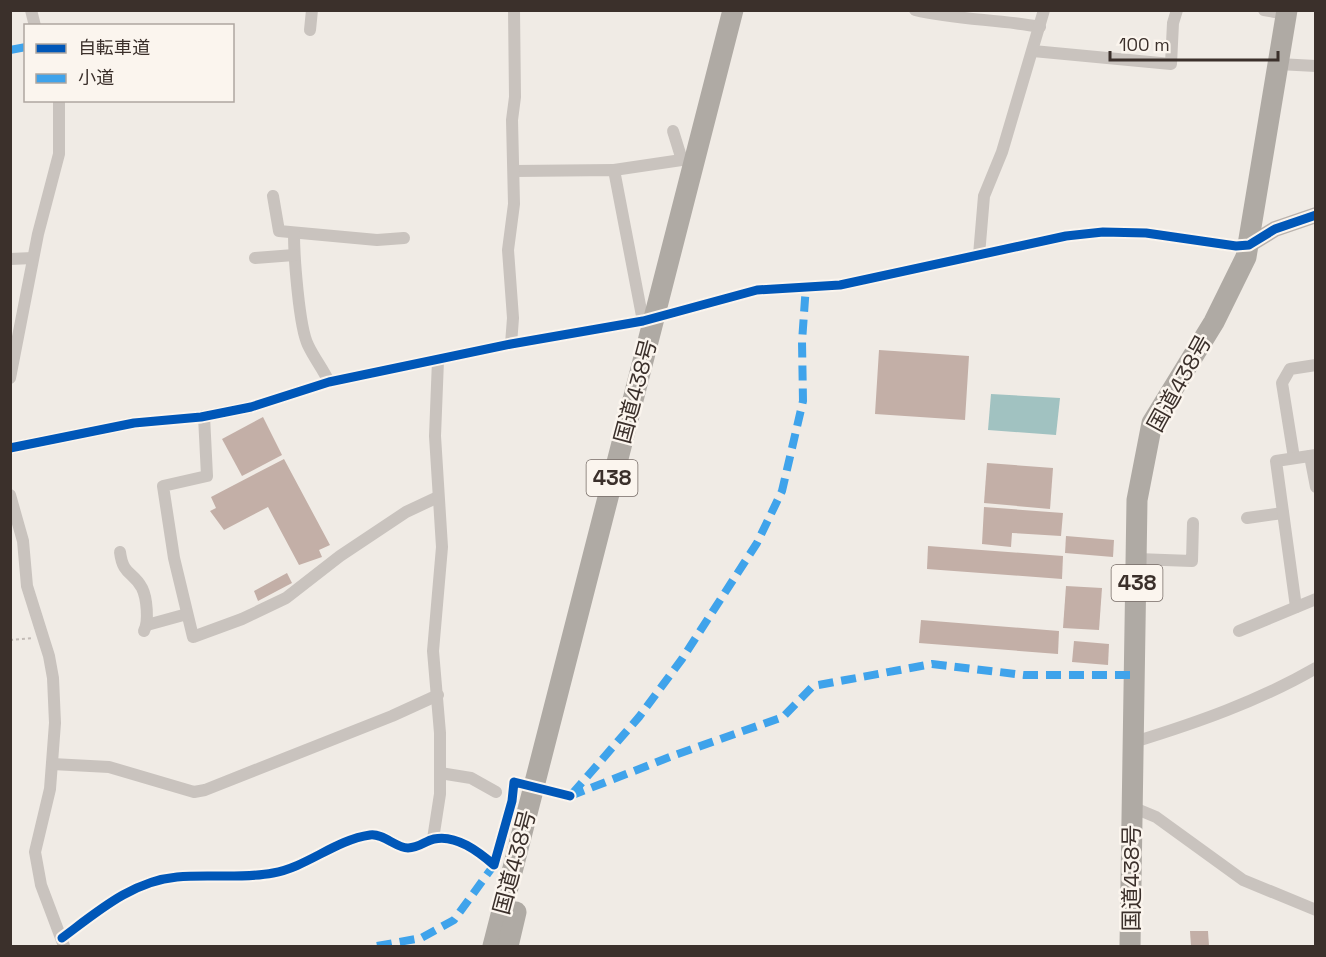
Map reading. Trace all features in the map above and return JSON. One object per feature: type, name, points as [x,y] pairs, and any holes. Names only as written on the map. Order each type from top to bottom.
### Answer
[{"type":"highway","name":"国道438号","points":[[508,946],[540,788],[655,318],[688,159],[733,10]]},
{"type":"highway","name":"国道438号","points":[[655,318],[746,10]]},
{"type":"highway","name":"国道438号","points":[[1130,946],[1137,500],[1152,423],[1231,292],[1249,245],[1287,12]]},
{"type":"highway","name":"国道438号","points":[[493,946],[540,788]]},
{"type":"street","points":[[310,30],[312,10]]},
{"type":"street","points":[[511,344],[513,318],[508,250],[514,204],[515,171],[512,120],[515,97],[514,10]]},
{"type":"street","points":[[915,10],[960,19],[999,20],[1040,27]]},
{"type":"street","points":[[980,255],[984,196],[1002,152],[1044,10]]},
{"type":"street","points":[[1033,51],[1171,64],[1173,23],[1177,10]]},
{"type":"street","points":[[1264,10],[1287,12]]},
{"type":"street","points":[[1278,64],[1316,66]]},
{"type":"street","points":[[10,378],[33,258],[59,154],[59,102]]},
{"type":"street","points":[[515,171],[614,170],[688,159],[673,130]]},
{"type":"street","points":[[614,170],[655,318]]},
{"type":"street","points":[[273,196],[279,231],[377,240],[404,238]]},
{"type":"street","points":[[10,448],[134,423],[204,416],[250,407],[328,382],[511,344],[655,318],[757,291],[840,285],[1066,236],[1102,232],[1146,233],[1236,246],[1249,245],[1275,229],[1316,215]]},
{"type":"street","points":[[294,234],[294,255],[307,344],[321,363],[328,382]]},
{"type":"street","points":[[255,258],[294,255]]},
{"type":"street","points":[[10,259],[33,258]]},
{"type":"street","points":[[433,839],[440,773],[438,695],[433,651],[442,547],[435,436],[438,360]]},
{"type":"street","points":[[1294,458],[1282,383],[1290,369],[1316,365]]},
{"type":"street","points":[[204,416],[207,476],[163,486],[174,558],[192,636],[242,620],[286,598],[340,556],[406,512],[438,497]]},
{"type":"street","points":[[1296,607],[1276,461],[1313,455],[1316,487]]},
{"type":"street","points":[[10,495],[22,541],[27,586],[49,656],[54,694],[49,795],[35,852],[41,885],[63,942],[111,901],[142,886],[175,877],[273,873],[353,839],[373,834],[406,848],[419,847],[433,839],[449,838],[468,846],[494,866],[512,801],[514,782],[570,796]]},
{"type":"street","points":[[1247,518],[1283,513]]},
{"type":"street","points":[[1137,559],[1192,561],[1193,523]]},
{"type":"street","points":[[120,552],[122,567],[142,589],[146,628],[188,614]]},
{"type":"street","points":[[1239,631],[1316,599]]},
{"type":"street","points":[[1134,742],[1188,726],[1285,685],[1316,668]]},
{"type":"street","points":[[52,764],[109,767],[194,792],[205,790],[392,716],[438,695]]},
{"type":"street","points":[[440,773],[471,778],[496,792]]},
{"type":"street","points":[[1132,807],[1156,817],[1243,880],[1316,910]]},
{"type":"path","points":[[10,640],[42,637]]},
{"type":"water","points":[[991,394],[1060,398],[1056,435],[988,430]]},
{"type":"building","points":[[879,350],[969,356],[965,420],[875,414]]},
{"type":"building","points":[[263,417],[282,455],[242,476],[222,439]]},
{"type":"building","points":[[284,459],[330,545],[319,550],[322,557],[299,565],[268,507],[224,530],[210,511],[216,508],[211,497]]},
{"type":"building","points":[[987,463],[1053,468],[1050,509],[984,503]]},
{"type":"building","points":[[984,507],[1063,513],[1061,536],[1012,533],[1011,547],[982,544]]},
{"type":"building","points":[[1066,536],[1114,540],[1113,557],[1065,553]]},
{"type":"building","points":[[928,546],[1063,556],[1062,579],[927,569]]},
{"type":"building","points":[[287,573],[292,583],[258,601],[254,591]]},
{"type":"building","points":[[1066,586],[1102,588],[1099,630],[1063,628]]},
{"type":"building","points":[[921,620],[1059,631],[1058,654],[919,643]]},
{"type":"building","points":[[1074,641],[1109,644],[1108,665],[1072,662]]},
{"type":"building","points":[[1190,931],[1208,931],[1209,946],[1191,946]]},
{"type":"marked path","points":[[10,50],[24,47]]},
{"type":"marked path","points":[[572,794],[639,717],[682,659],[757,543],[782,491],[803,401],[802,342],[806,285]]},
{"type":"marked path","points":[[570,796],[675,755],[783,717],[813,686],[932,664],[1024,675],[1135,675]]},
{"type":"marked path","points":[[377,946],[421,938],[454,920],[494,865]]},
{"type":"cycle path","points":[[10,448],[134,423],[201,417],[251,407],[329,382],[511,344],[643,321],[757,290],[840,285],[1066,236],[1103,232],[1146,233],[1236,246],[1249,245],[1275,229],[1316,215]]},
{"type":"cycle path","points":[[62,938],[116,899],[145,885],[177,877],[249,876],[273,873],[298,865],[345,842],[370,835],[380,836],[408,848],[434,839],[451,839],[474,850],[494,865],[512,801],[514,782],[570,796]]}]
